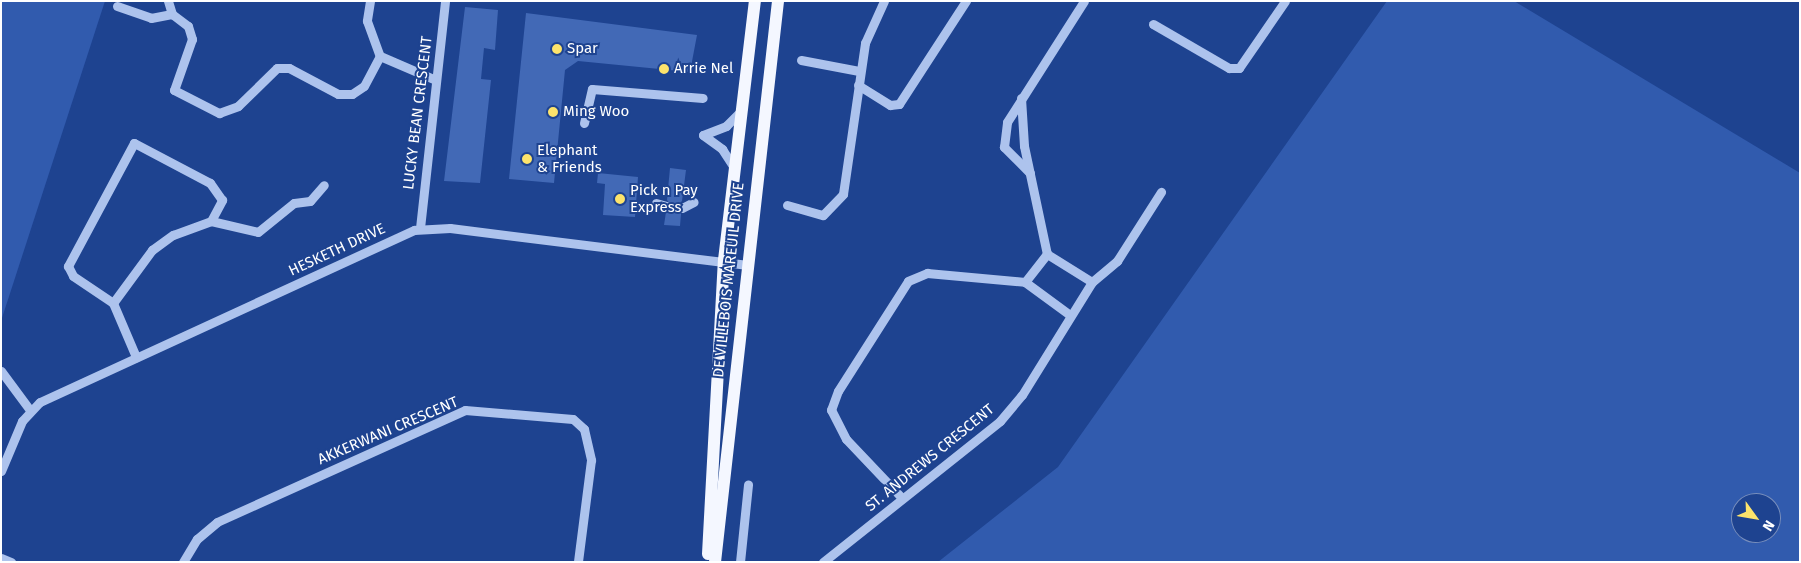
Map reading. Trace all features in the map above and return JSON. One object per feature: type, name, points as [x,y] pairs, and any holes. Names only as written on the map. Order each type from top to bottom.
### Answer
[{"type":"main road","name":"DE VILLEBOIS MAREUIL DRIVE","points":[[708,562],[724,260],[744,108],[755,1]]},
{"type":"main road","name":"DE VILLEBOIS MAREUIL DRIVE","points":[[716,562],[746,265],[778,1]]},
{"type":"street","points":[[168,1],[172,14],[188,26],[192,39],[174,90],[220,114],[238,106],[277,68],[289,68],[338,94],[352,94],[364,86],[380,56]]},
{"type":"street","points":[[370,1],[367,21],[380,56],[436,80]]},
{"type":"street","name":"LUCKY BEAN CRESCENT","points":[[420,228],[445,1]]},
{"type":"street","points":[[858,85],[890,104],[899,104],[966,1]]},
{"type":"street","points":[[1030,173],[1008,152],[1002,138],[1022,98],[1084,1]]},
{"type":"street","points":[[1153,24],[1222,64],[1239,68],[1285,1]]},
{"type":"street","points":[[788,205],[817,216],[828,214],[840,199],[846,185],[859,71],[866,36],[884,2]]},
{"type":"street","points":[[117,6],[151,18],[172,14]]},
{"type":"street","points":[[801,60],[859,71]]},
{"type":"street","points":[[584,123],[592,89],[703,98]]},
{"type":"street","points":[[1022,98],[1030,173],[1047,254],[1092,282]]},
{"type":"street","points":[[736,171],[722,149],[703,135],[726,126],[744,108]]},
{"type":"street","points":[[136,357],[113,302],[73,276],[68,266],[134,143],[220,192],[220,206],[211,221]]},
{"type":"street","points":[[113,302],[152,250],[174,235],[211,221],[258,232],[294,203],[310,200],[324,185]]},
{"type":"street","name":"ST. ANDREWS CRESCENT","points":[[823,562],[1000,421],[1022,395],[1092,282],[1117,261],[1161,192]]},
{"type":"street","points":[[682,208],[694,202]]},
{"type":"street","points":[[656,203],[666,206]]},
{"type":"street","name":"HESKETH DRIVE","points":[[30,410],[136,357],[420,228],[450,228],[724,260],[746,265]]},
{"type":"street","points":[[1025,282],[1047,254]]},
{"type":"street","points":[[902,498],[836,426],[831,410],[838,391],[908,281],[927,273],[1025,282],[1070,315]]},
{"type":"street","points":[[1,371],[30,410],[1,471]]},
{"type":"street","name":"AKKERWANI CRESCENT","points":[[183,562],[197,539],[216,522],[465,410],[573,419],[584,429],[591,460],[578,562]]},
{"type":"street","points":[[740,562],[748,484]]},
{"type":"street","points":[[1,558],[11,562]]},
{"type":"shaded area","points":[[1,1],[105,1],[1,321]]},
{"type":"shaded area","points":[[1387,1],[1514,1],[1800,173],[1800,562],[938,562],[1058,467]]},
{"type":"building","points":[[465,7],[498,10],[495,50],[484,48],[481,79],[491,80],[480,183],[444,181]]},
{"type":"building","points":[[526,13],[697,35],[690,72],[578,61],[565,70],[554,183],[509,179]]},
{"type":"building","points":[[670,168],[686,170],[682,201],[676,207],[681,214],[680,226],[664,225],[666,212],[672,207],[667,200]]},
{"type":"building","name":"Pick n Pay Express","points":[[598,173],[638,177],[635,217],[603,215],[605,184],[597,183]]},
{"type":"tunnel","points":[[666,206],[682,208]]},
{"type":"place","name":"Spar","points":[[557,49]]},
{"type":"place","name":"Arrie Nel","points":[[664,69]]},
{"type":"place","name":"Ming Woo","points":[[553,112]]},
{"type":"place","name":"Elephant & Friends","points":[[527,159]]},
{"type":"place","name":"Pick n Pay Express","points":[[620,199]]}]
